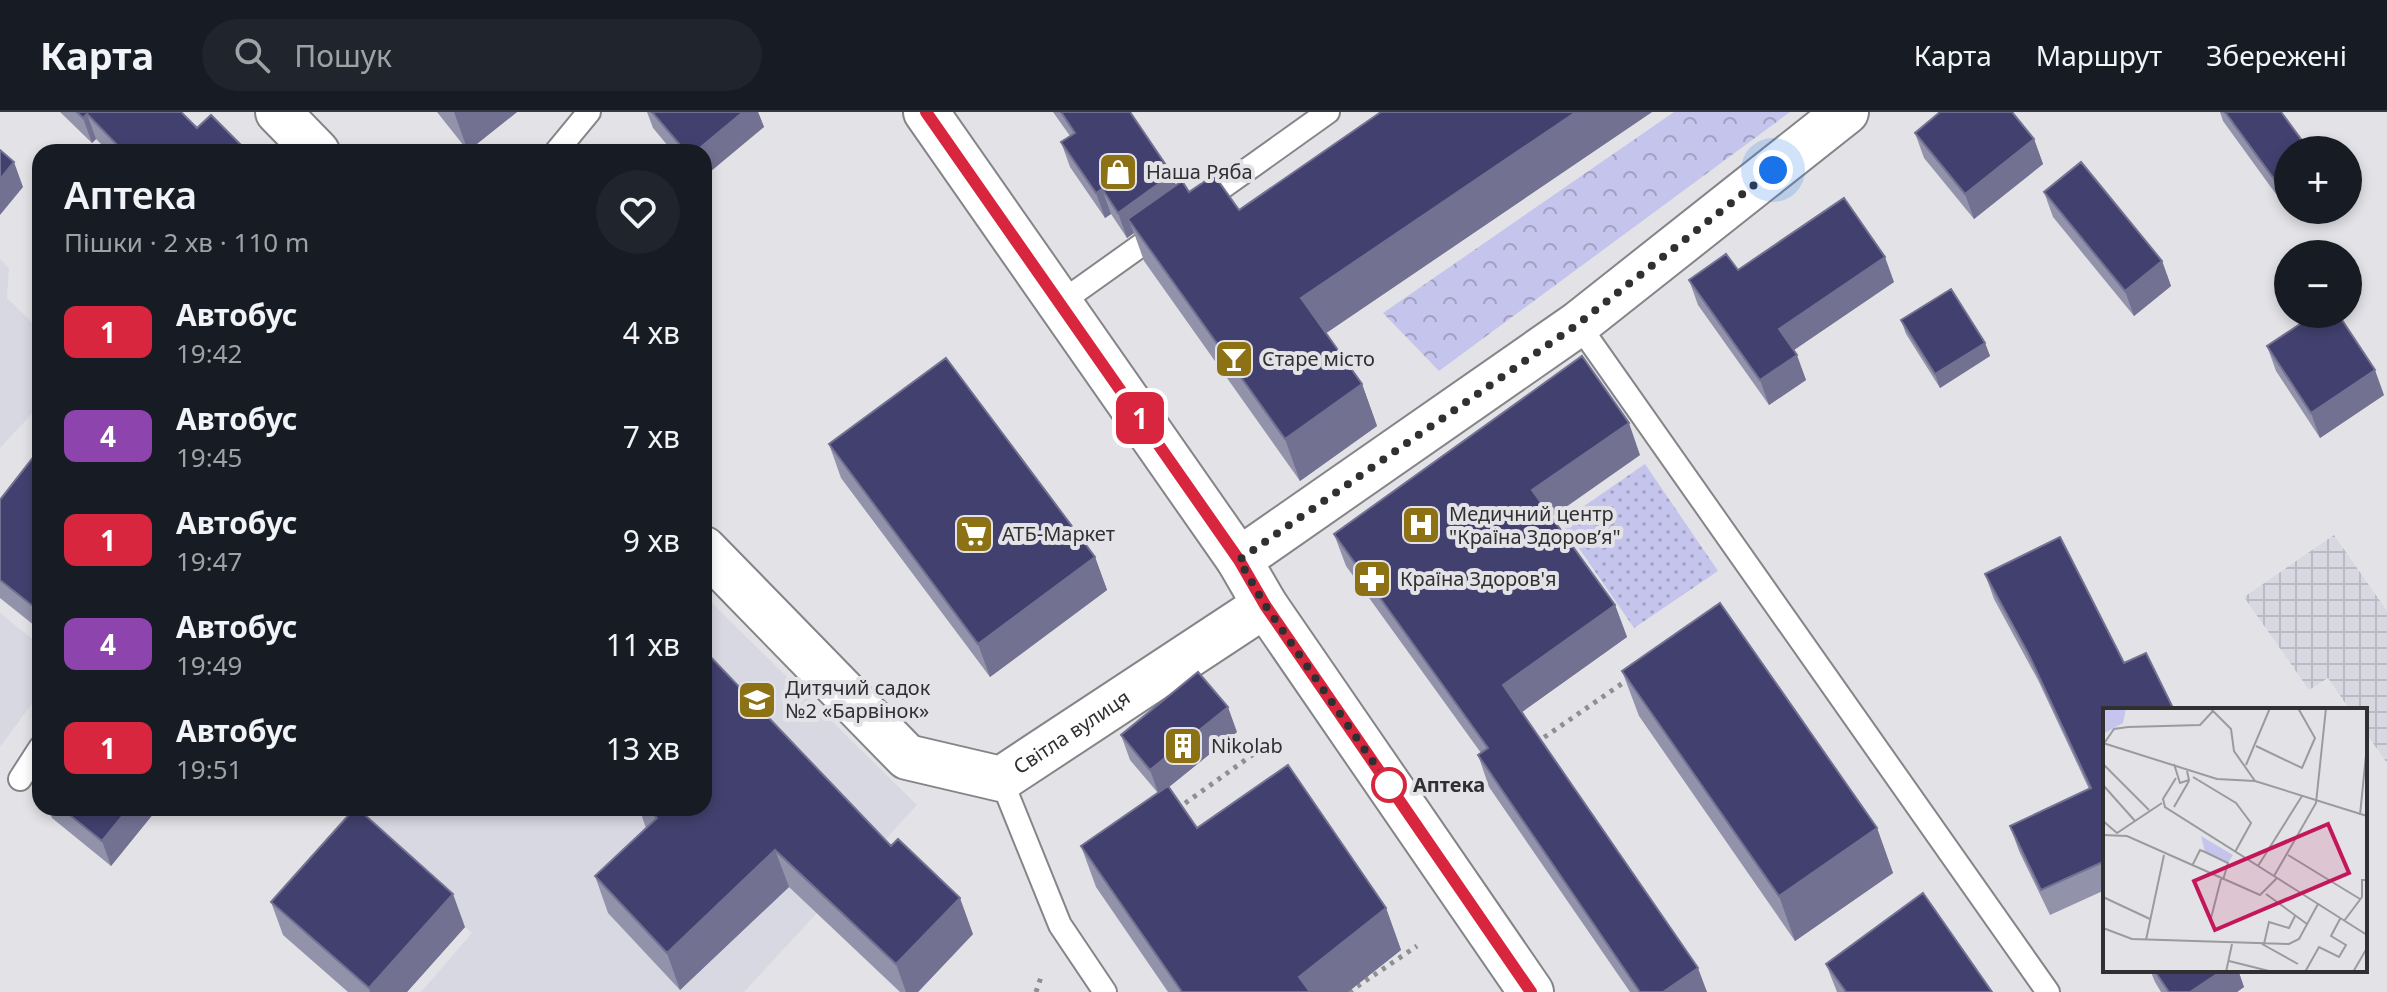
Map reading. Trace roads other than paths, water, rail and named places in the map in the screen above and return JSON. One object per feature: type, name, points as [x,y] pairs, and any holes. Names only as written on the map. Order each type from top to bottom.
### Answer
[{"type":"street","points":[[278,112],[309,144]]},
{"type":"street","points":[[926,112],[1239,560],[1265,605],[1531,992]]},
{"type":"street","points":[[1239,560],[1578,324],[1846,112]]},
{"type":"street","name":"Світла вулиця","points":[[712,557],[907,757],[1001,779],[1265,605]]},
{"type":"lane","points":[[563,144],[589,112]]},
{"type":"lane","points":[[1060,303],[1328,112]]},
{"type":"lane","points":[[1578,324],[2048,992]]},
{"type":"lane","points":[[20,779],[32,760]]},
{"type":"lane","points":[[1001,779],[1060,925],[1105,992]]},
{"type":"place","name":"Наша Ряба","points":[[1118,172]]},
{"type":"place","name":"Старе місто","points":[[1234,359]]},
{"type":"place","name":"Медичний центр \"Країна Здоров’я\"","points":[[1421,525]]},
{"type":"place","name":"АТБ-Маркет","points":[[974,534]]},
{"type":"place","name":"Країна Здоров'я","points":[[1372,579]]},
{"type":"place","name":"Дитячий садок №2 «Барвінок»","points":[[757,700]]},
{"type":"place","name":"Nikolab","points":[[1183,746]]},
{"type":"place","name":"Аптека","points":[[1389,785]]}]
